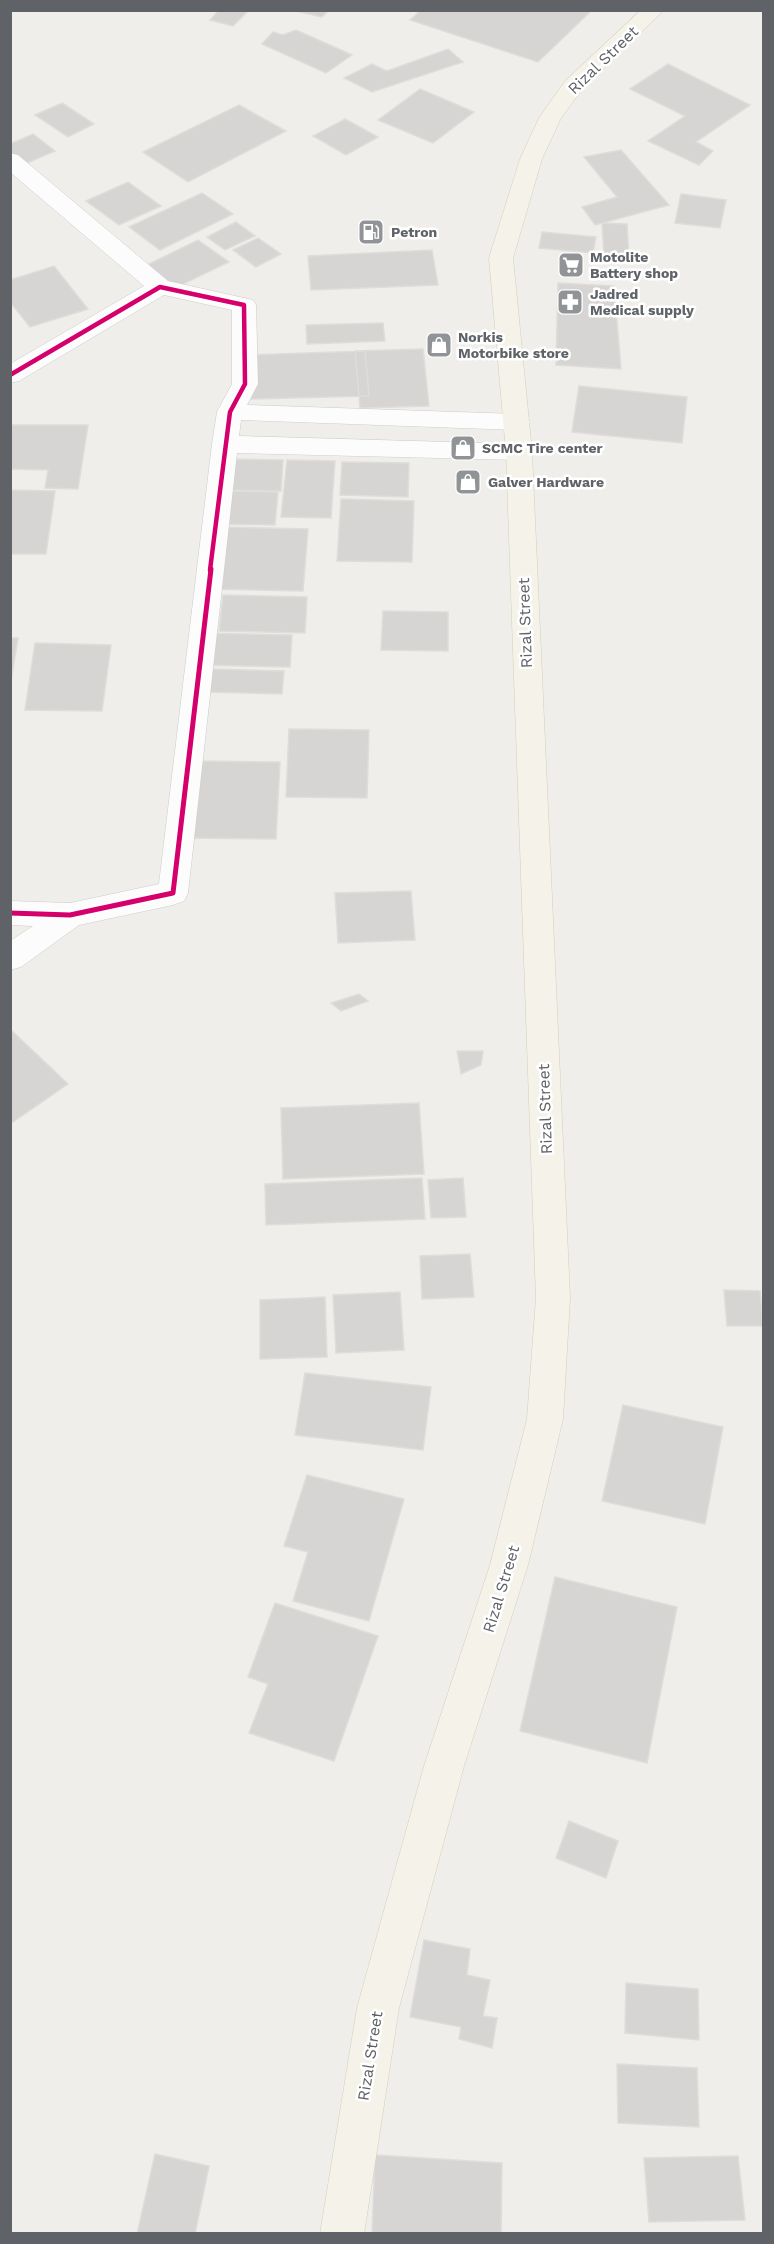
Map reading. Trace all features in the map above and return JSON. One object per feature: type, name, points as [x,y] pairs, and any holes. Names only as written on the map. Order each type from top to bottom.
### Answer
[{"type":"main road","name":"Rizal Street","points":[[342,2234],[378,2008],[444,1766],[509,1565],[545,1419],[553,1298],[518,437],[501,258],[531,159],[550,118],[573,86],[654,10]]},
{"type":"street","points":[[10,160],[160,286],[243,305],[245,384],[230,412],[225,444],[172,893],[70,915],[10,913]]},
{"type":"street","points":[[10,375],[160,286]]},
{"type":"street","points":[[230,412],[518,437]]},
{"type":"street","points":[[225,444],[518,437]]},
{"type":"street","points":[[10,958],[70,915]]},
{"type":"building","points":[[219,10],[249,10],[233,26],[210,20]]},
{"type":"building","points":[[291,10],[329,10],[322,17]]},
{"type":"building","points":[[421,10],[592,10],[538,62],[410,20]]},
{"type":"building","points":[[296,30],[352,55],[326,73],[262,44],[273,32],[283,35]]},
{"type":"building","points":[[448,49],[463,62],[372,92],[344,78],[372,64],[387,71]]},
{"type":"building","points":[[668,64],[750,105],[696,142],[713,151],[699,165],[648,141],[685,116],[630,89]]},
{"type":"building","points":[[420,89],[474,112],[433,143],[378,120]]},
{"type":"building","points":[[62,103],[94,124],[68,137],[35,115]]},
{"type":"building","points":[[239,105],[286,131],[188,182],[143,152]]},
{"type":"building","points":[[345,119],[378,137],[346,155],[313,136]]},
{"type":"building","points":[[33,134],[55,151],[25,164],[10,152],[10,144]]},
{"type":"building","points":[[621,150],[669,205],[595,225],[582,207],[617,197],[584,157]]},
{"type":"building","points":[[128,182],[161,206],[119,225],[86,201]]},
{"type":"building","points":[[202,193],[233,214],[160,250],[129,227]]},
{"type":"building","points":[[681,194],[726,200],[720,228],[675,223]]},
{"type":"building","points":[[236,222],[255,236],[225,250],[207,237]]},
{"type":"building","points":[[602,223],[627,224],[629,258],[604,256]]},
{"type":"building","points":[[542,232],[596,237],[593,253],[539,248]]},
{"type":"building","points":[[258,238],[281,254],[256,267],[233,250]]},
{"type":"building","points":[[198,240],[229,262],[173,289],[143,267]]},
{"type":"building","points":[[432,250],[438,285],[311,290],[308,256]]},
{"type":"building","points":[[54,266],[88,309],[30,327],[10,302],[10,280]]},
{"type":"building","points":[[558,283],[614,286],[621,369],[556,365]]},
{"type":"building","points":[[383,323],[385,341],[307,344],[306,325]]},
{"type":"building","points":[[423,349],[429,406],[360,408],[355,351]]},
{"type":"building","points":[[365,351],[369,396],[251,399],[250,355]]},
{"type":"building","points":[[579,386],[687,397],[682,443],[572,432]]},
{"type":"building","points":[[10,425],[88,425],[78,489],[45,488],[48,470],[10,469]]},
{"type":"building","points":[[226,459],[283,460],[281,491],[223,490]]},
{"type":"building","points":[[287,460],[335,461],[331,518],[281,517]]},
{"type":"building","points":[[342,462],[409,463],[408,497],[340,495]]},
{"type":"building","points":[[10,490],[55,491],[46,554],[10,554]]},
{"type":"building","points":[[225,491],[278,492],[275,525],[222,524]]},
{"type":"building","points":[[341,499],[414,501],[412,562],[337,561]]},
{"type":"building","points":[[222,527],[308,529],[303,591],[215,589]]},
{"type":"building","points":[[223,595],[307,597],[305,633],[219,631]]},
{"type":"building","points":[[383,611],[448,612],[448,651],[381,650]]},
{"type":"building","points":[[203,633],[292,635],[290,667],[200,665]]},
{"type":"building","points":[[10,638],[18,638],[10,687]]},
{"type":"building","points":[[35,643],[111,645],[102,711],[25,710]]},
{"type":"building","points":[[210,669],[284,671],[282,694],[207,692]]},
{"type":"building","points":[[289,729],[369,730],[367,798],[286,797]]},
{"type":"building","points":[[192,761],[280,762],[276,839],[186,838]]},
{"type":"building","points":[[411,891],[415,940],[338,943],[335,893]]},
{"type":"building","points":[[359,994],[368,1001],[341,1011],[331,1003]]},
{"type":"building","points":[[10,1029],[68,1084],[10,1124]]},
{"type":"building","points":[[457,1051],[483,1051],[481,1065],[461,1074]]},
{"type":"building","points":[[419,1103],[424,1174],[283,1179],[281,1108]]},
{"type":"building","points":[[422,1178],[425,1219],[266,1225],[265,1184]]},
{"type":"building","points":[[463,1178],[466,1217],[431,1218],[428,1180]]},
{"type":"building","points":[[470,1254],[474,1297],[422,1299],[420,1256]]},
{"type":"building","points":[[724,1290],[760,1291],[763,1326],[727,1326]]},
{"type":"building","points":[[400,1292],[404,1350],[336,1353],[333,1295]]},
{"type":"building","points":[[325,1297],[327,1357],[260,1359],[260,1300]]},
{"type":"building","points":[[305,1373],[431,1387],[423,1450],[295,1435]]},
{"type":"building","points":[[623,1405],[723,1427],[705,1524],[602,1501]]},
{"type":"building","points":[[307,1475],[404,1499],[369,1621],[293,1601],[308,1552],[284,1546]]},
{"type":"building","points":[[555,1577],[677,1607],[647,1763],[520,1731]]},
{"type":"building","points":[[275,1603],[378,1636],[334,1761],[249,1733],[268,1684],[248,1677]]},
{"type":"building","points":[[569,1821],[618,1841],[606,1878],[556,1858]]},
{"type":"building","points":[[424,1940],[470,1949],[467,1975],[490,1980],[483,2016],[497,2018],[492,2048],[459,2039],[461,2027],[410,2017]]},
{"type":"building","points":[[626,1983],[698,1989],[699,2040],[625,2033]]},
{"type":"building","points":[[617,2064],[697,2068],[699,2127],[618,2123]]},
{"type":"building","points":[[155,2154],[209,2166],[195,2234],[137,2234]]},
{"type":"building","points":[[375,2155],[502,2163],[501,2234],[372,2234]]},
{"type":"building","points":[[738,2156],[745,2220],[649,2222],[644,2158]]},
{"type":"cycle path","points":[[10,375],[160,287],[244,305],[245,384],[230,412],[225,444],[173,893],[70,915],[10,913]]},
{"type":"place","name":"Petron","points":[[371,232]]},
{"type":"place","name":"Motolite Battery shop","points":[[571,265]]},
{"type":"place","name":"Jadred Medical supply","points":[[570,302]]},
{"type":"place","name":"Norkis Motorbike store","points":[[439,345]]},
{"type":"place","name":"SCMC Tire center","points":[[463,448]]},
{"type":"place","name":"Galver Hardware","points":[[468,482]]}]
